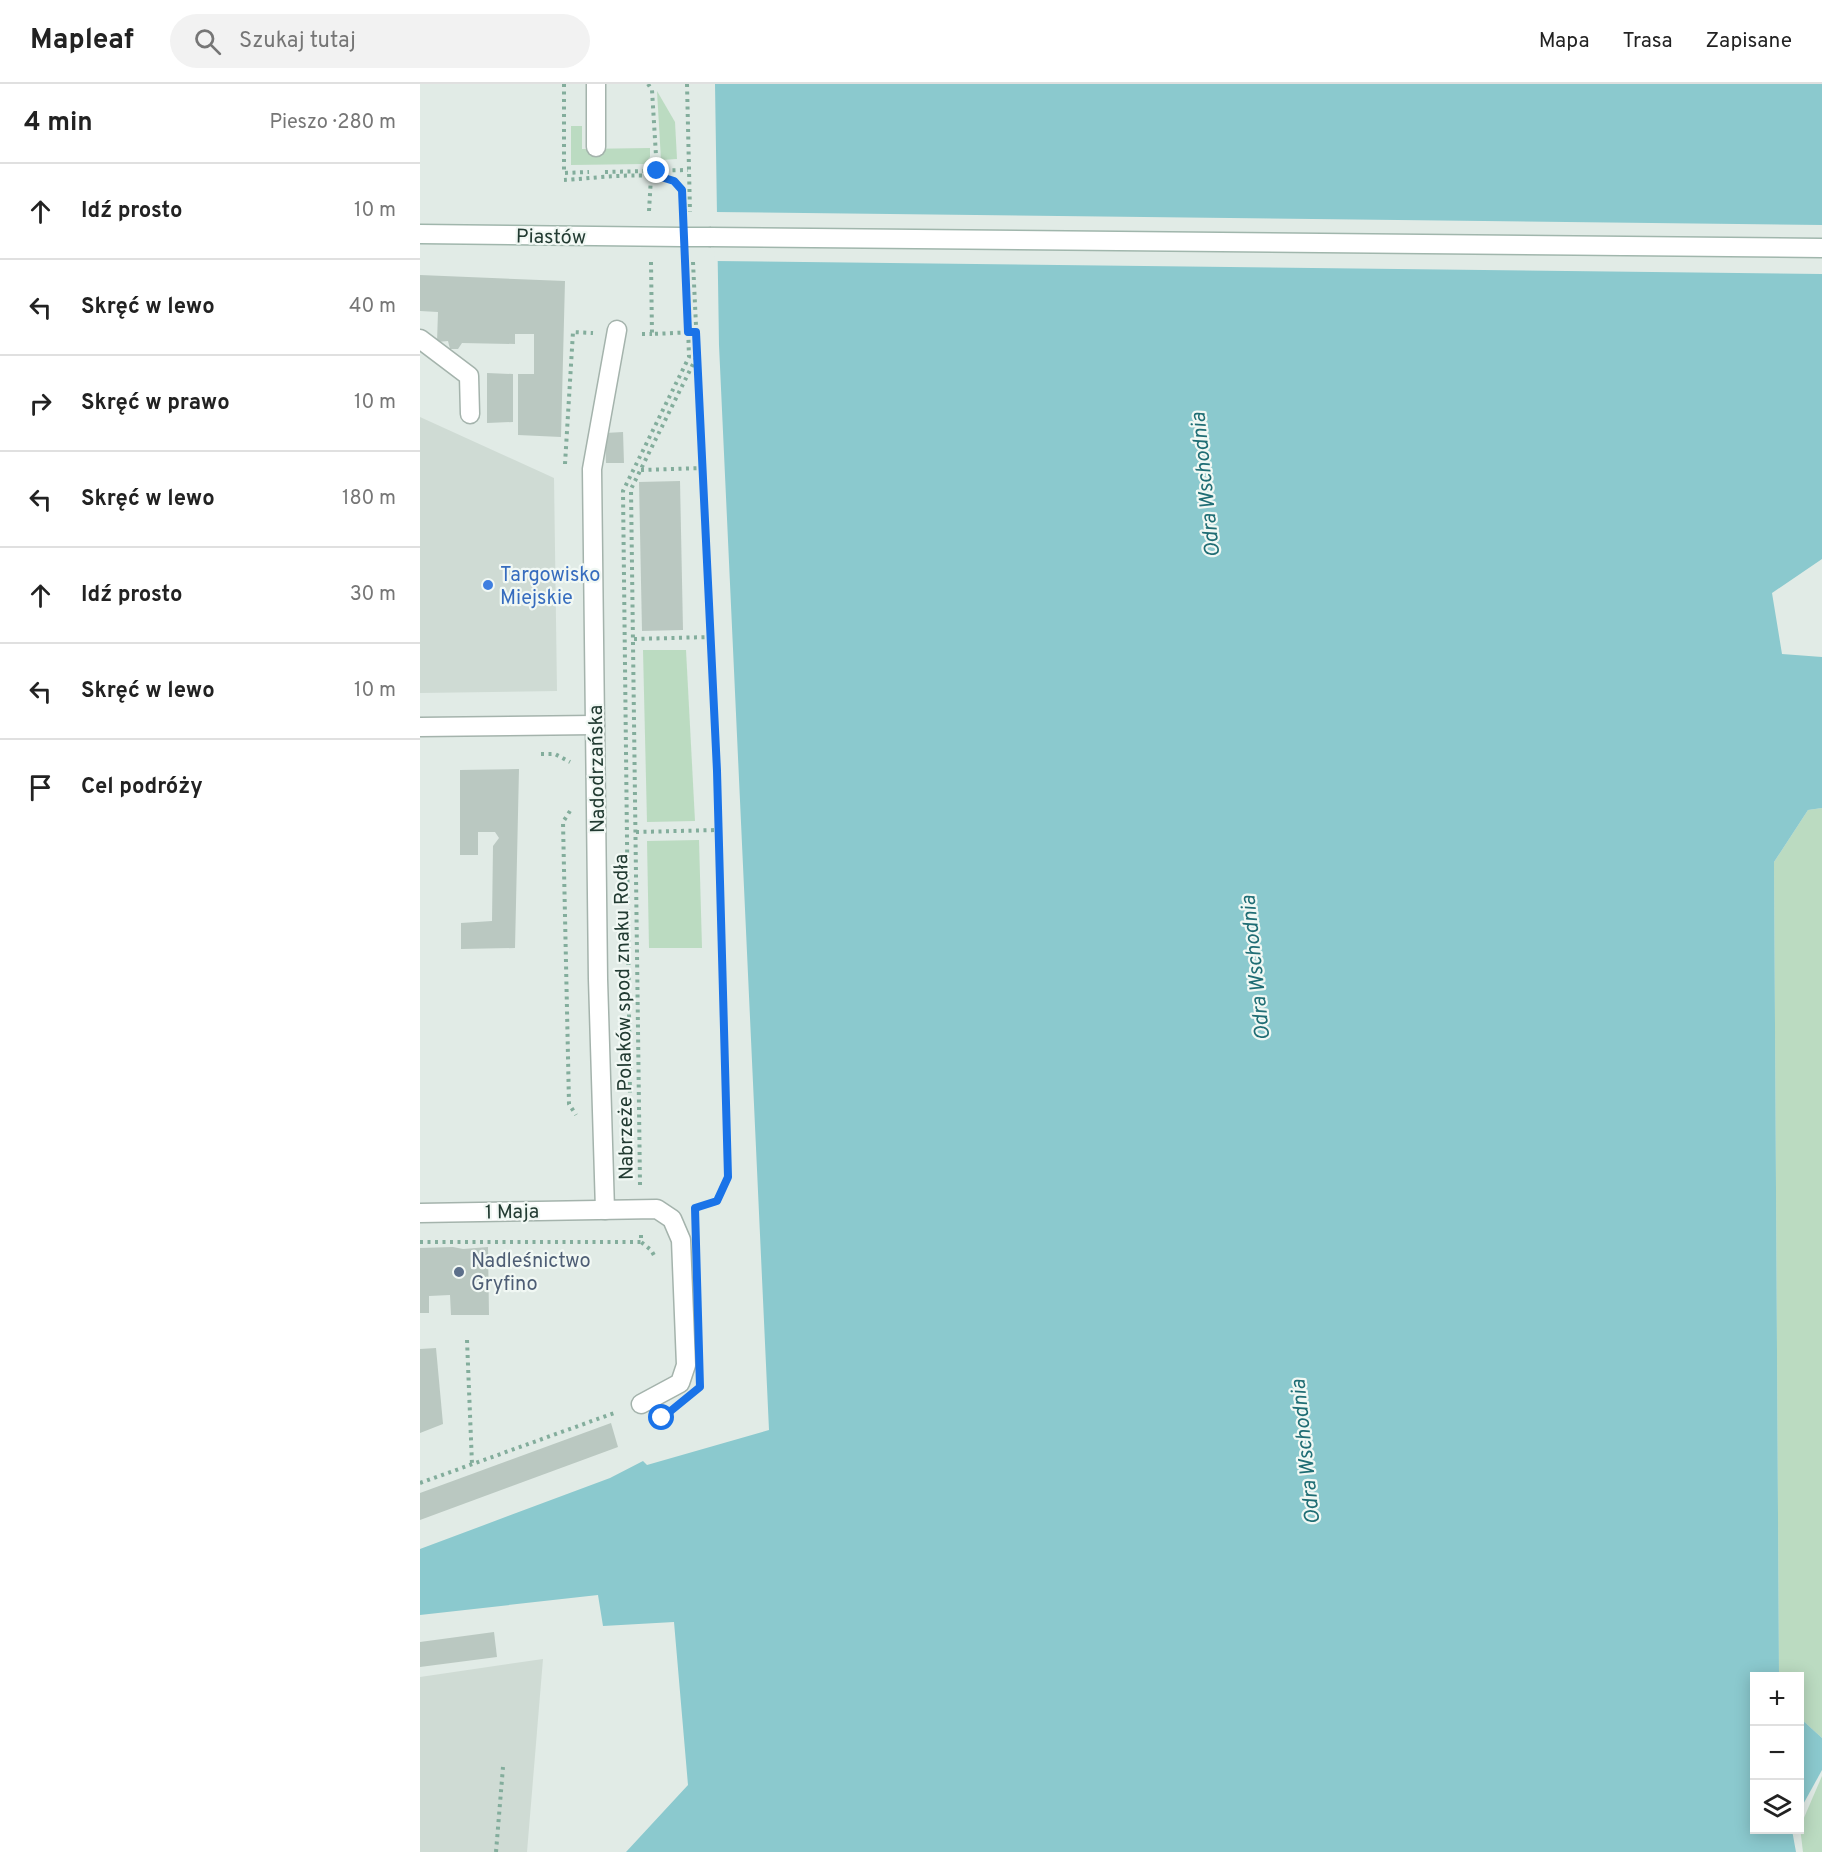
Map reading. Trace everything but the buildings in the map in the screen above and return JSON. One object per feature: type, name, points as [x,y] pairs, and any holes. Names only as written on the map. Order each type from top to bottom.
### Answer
[{"type":"street","points":[[596,84],[596,147]]},
{"type":"street","name":"Piastów","points":[[420,234],[684,244],[1822,248]]},
{"type":"street","name":"Nadodrzańska","points":[[605,1210],[598,979],[592,469],[616,330]]},
{"type":"street","points":[[420,339],[469,376],[470,414]]},
{"type":"street","points":[[420,727],[596,725]]},
{"type":"street","name":"1 Maja","points":[[420,1213],[657,1209],[672,1219],[681,1240],[686,1365],[680,1383],[640,1404]]},
{"type":"path","points":[[648,84],[652,90],[658,176]]},
{"type":"path","points":[[687,84],[691,220]]},
{"type":"path","points":[[649,212],[651,174]]},
{"type":"path","points":[[564,180],[651,174],[658,176],[674,181],[682,190],[685,216]]},
{"type":"path","points":[[630,1105],[623,491],[688,357],[684,244]]},
{"type":"path","name":"Nabrzeże Polaków spod znaku Rodła","points":[[692,254],[718,830],[728,1177],[717,1201],[695,1208],[696,1220]]},
{"type":"path","points":[[651,262],[652,334],[696,332]]},
{"type":"path","name":"Nabrzeże Polaków spod znaku Rodła","points":[[641,1242],[636,1209],[636,832],[631,489],[697,356]]},
{"type":"path","points":[[641,470],[702,468]]},
{"type":"path","points":[[633,639],[710,637]]},
{"type":"path","points":[[537,754],[555,754],[572,762],[575,771]]},
{"type":"path","points":[[575,805],[563,822],[569,1104],[579,1120]]},
{"type":"path","points":[[636,832],[718,830]]},
{"type":"path","points":[[636,1209],[632,1235],[650,1237]]},
{"type":"path","points":[[420,1242],[641,1242],[651,1250],[657,1262]]},
{"type":"path","points":[[466,1340],[471,1464]]},
{"type":"path","points":[[420,1483],[640,1404]]},
{"type":"path","points":[[496,1852],[503,1767]]},
{"type":"shaded area","name":"Targowisko Miejskie","points":[[420,417],[554,478],[557,691],[420,693]]},
{"type":"shaded area","points":[[543,1659],[527,1852],[420,1852],[420,1677]]},
{"type":"green space","points":[[657,91],[675,122],[677,159],[661,160]]},
{"type":"green space","points":[[571,126],[582,126],[582,149],[650,148],[650,157],[644,164],[571,165]]},
{"type":"green space","points":[[643,650],[686,650],[695,821],[647,822]]},
{"type":"green space","points":[[1822,808],[1822,1738],[1804,1722],[1804,1672],[1779,1672],[1774,862],[1808,810]]},
{"type":"green space","points":[[699,840],[702,948],[649,948],[647,841]]},
{"type":"green space","points":[[1822,1776],[1822,1852],[1803,1852],[1801,1834],[1804,1834],[1804,1818]]},
{"type":"water","name":"Odra Wschodnia","points":[[715,84],[1822,84],[1822,559],[1772,593],[1782,654],[1822,657],[1822,808],[1808,810],[1774,862],[1779,1672],[1750,1672],[1750,1834],[1793,1834],[1796,1852],[626,1852],[688,1785],[674,1622],[603,1626],[598,1595],[420,1615],[420,1549],[610,1478],[643,1461],[647,1465],[769,1430],[719,345]]},
{"type":"water","points":[[1804,1722],[1822,1738],[1822,1770],[1804,1803]]},
{"type":"pier","points":[[714,212],[1822,225],[1822,274],[715,261]]},
{"type":"place","name":"Targowisko Miejskie","points":[[488,585]]},
{"type":"place","name":"Nadleśnictwo Gryfino","points":[[459,1272]]},
{"type":"route","points":[[657,171],[658,176],[674,181],[682,190],[688,332],[696,332],[717,771],[728,1177],[717,1201],[695,1208],[700,1387],[662,1418]]}]
